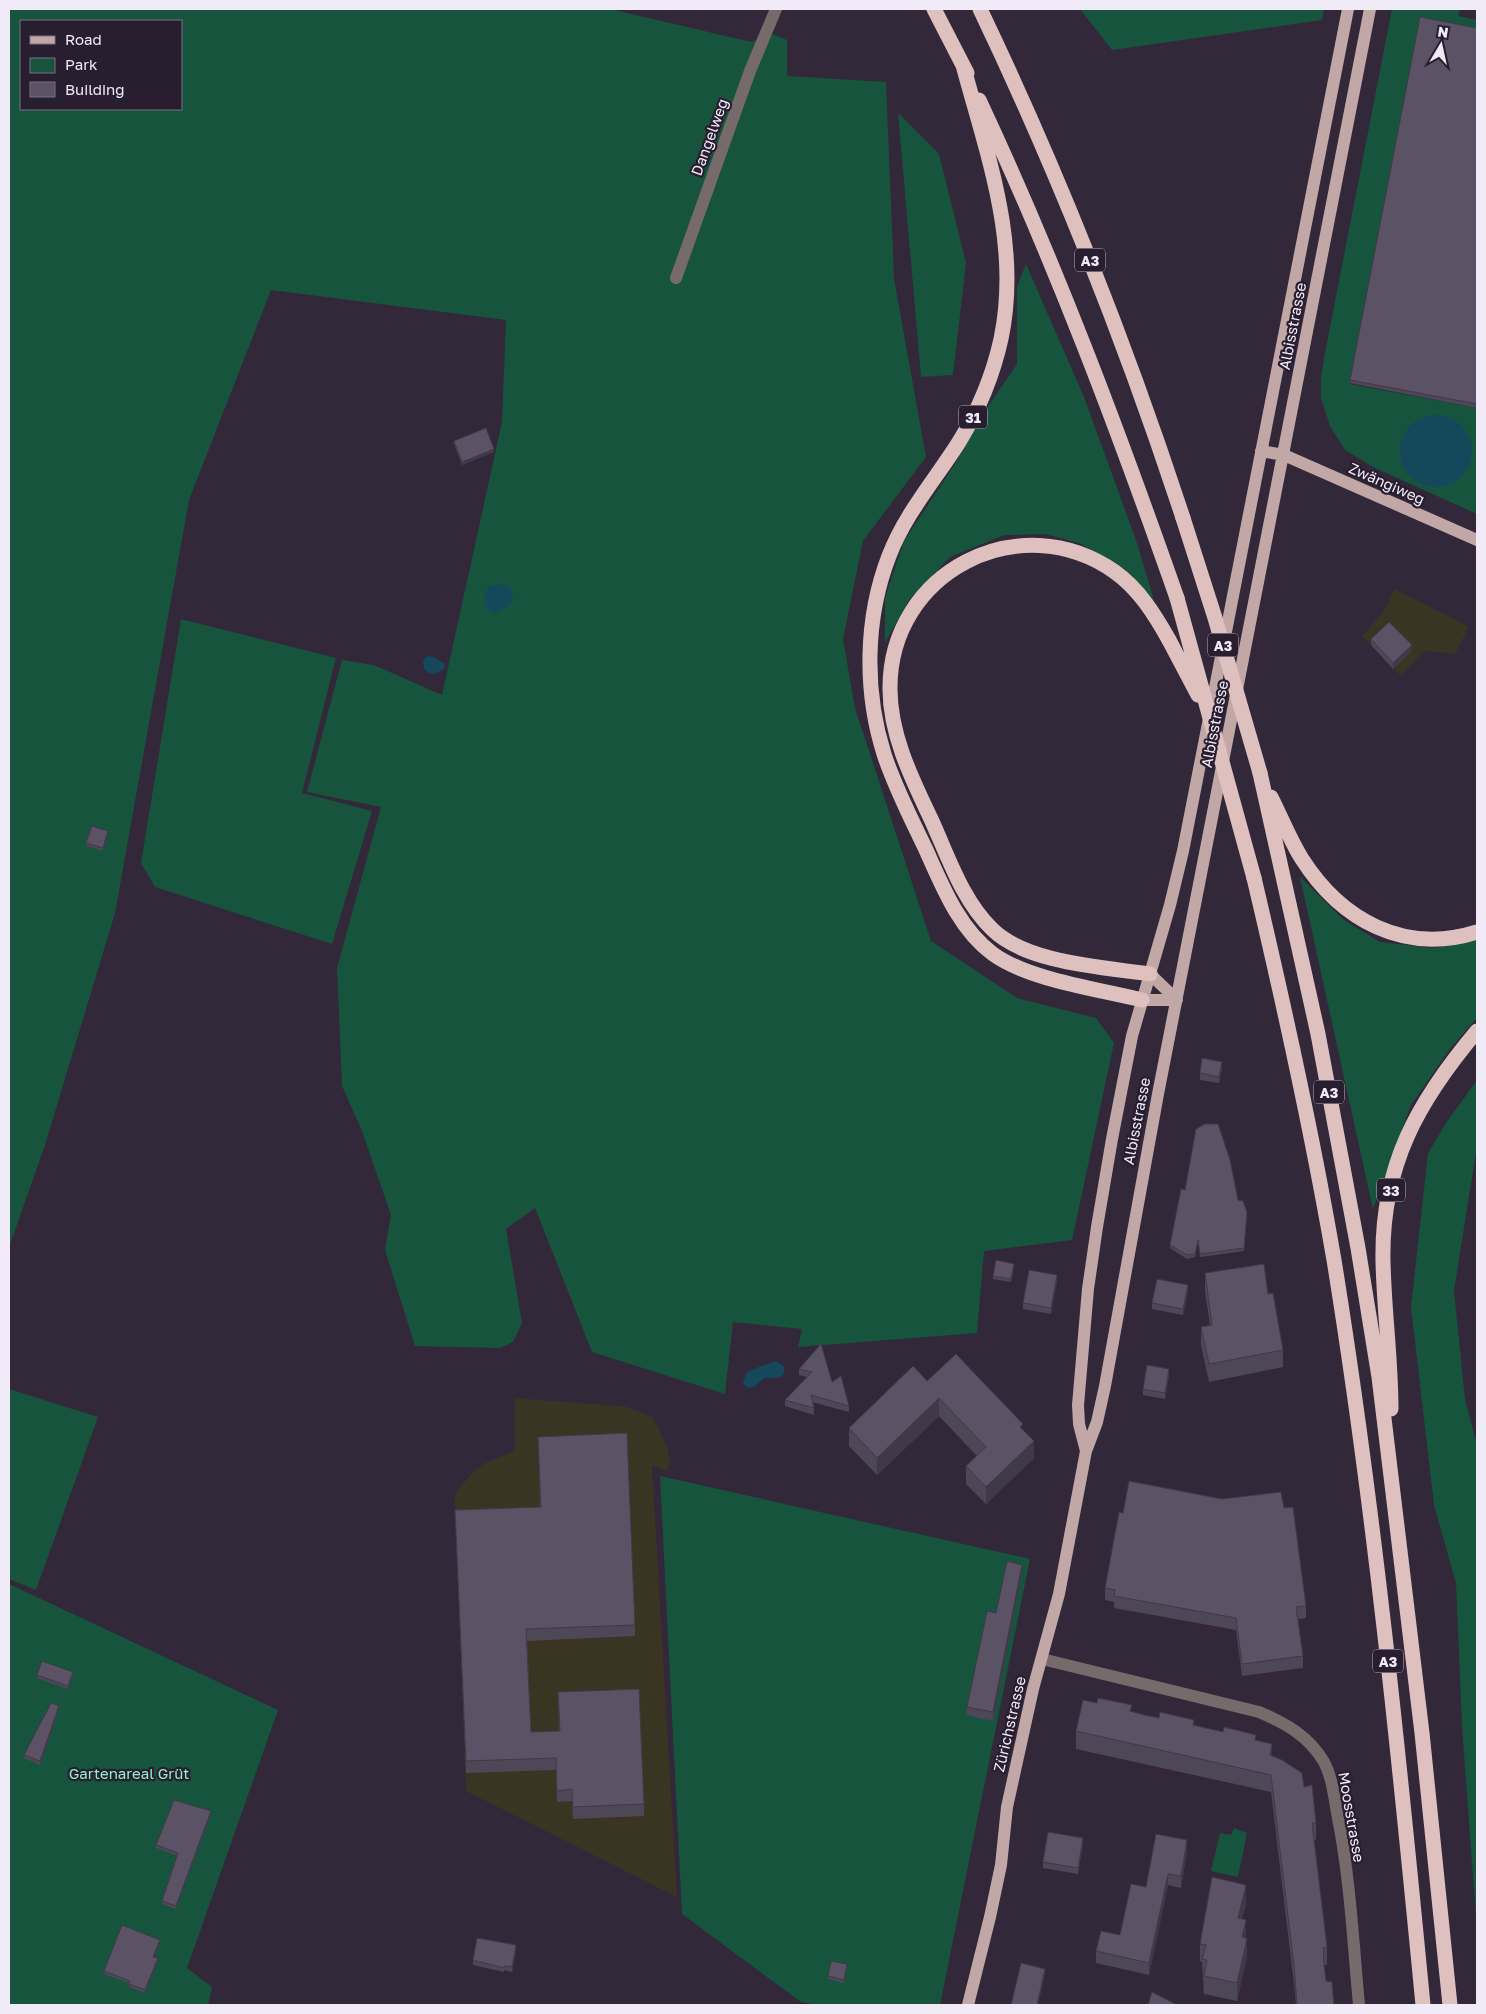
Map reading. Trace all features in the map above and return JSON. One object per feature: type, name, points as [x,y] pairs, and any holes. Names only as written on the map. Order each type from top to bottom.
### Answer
[{"type":"highway","name":"A3","points":[[934,9],[963,65],[1005,155],[1121,439],[1177,598],[1213,723],[1254,878],[1286,1014],[1315,1158],[1343,1318],[1374,1537],[1398,1747],[1423,2005]]},
{"type":"highway","name":"A3","points":[[980,9],[1049,158],[1086,249],[1147,413],[1215,618],[1269,802],[1318,1034],[1343,1165],[1379,1377],[1422,1733],[1450,2005]]},
{"type":"highway","name":"31","points":[[963,65],[1004,224],[1008,273],[1006,307],[998,352],[980,402],[959,442],[903,526],[890,553],[880,583],[873,621],[870,665],[874,712],[884,752],[898,790],[946,893],[960,918],[985,948],[1002,960],[1025,971],[1142,1000]]},
{"type":"highway","points":[[1150,974],[1032,954],[1013,945],[992,929],[978,912],[962,885],[911,774],[895,726],[890,680],[894,655],[901,631],[912,610],[938,580],[962,563],[980,555],[1010,547],[1040,545],[1058,548],[1089,558],[1109,568],[1124,579],[1140,596],[1169,640],[1213,723]]},
{"type":"highway","points":[[1269,802],[1308,868],[1331,896],[1356,917],[1386,931],[1418,938],[1450,938],[1477,932]]},
{"type":"highway","name":"33","points":[[1390,1458],[1391,1372],[1383,1261],[1385,1224],[1391,1189],[1403,1147],[1420,1109],[1443,1072],[1477,1031]]},
{"type":"main road","name":"Albisstrasse","points":[[1079,1382],[1096,1227],[1117,1111],[1132,1036],[1170,905],[1183,852],[1348,9]]},
{"type":"main road","name":"Albisstrasse","points":[[1105,1386],[1125,1285],[1142,1179],[1370,9]]},
{"type":"main road","name":"Zwängiweg","points":[[1261,451],[1284,455],[1477,540]]},
{"type":"main road","points":[[1150,974],[1177,1000]]},
{"type":"main road","points":[[1142,1000],[1177,1000]]},
{"type":"main road","name":"Zürichstrasse","points":[[1079,1382],[1080,1424],[1086,1451]]},
{"type":"main road","name":"Zürichstrasse","points":[[968,2005],[1001,1864],[1007,1807],[1033,1690],[1059,1594],[1086,1451],[1097,1422],[1105,1386]]},
{"type":"street","name":"Dangelweg","points":[[676,278],[750,71],[776,9]]},
{"type":"street","name":"Moosstrasse","points":[[1042,1660],[1259,1712],[1291,1727],[1310,1743],[1329,1773],[1339,1820],[1360,2005]]},
{"type":"shaded area","points":[[1395,589],[1469,627],[1455,654],[1423,652],[1401,676],[1362,636],[1383,612]]},
{"type":"shaded area","points":[[515,1398],[628,1407],[653,1418],[667,1447],[670,1461],[667,1471],[652,1466],[677,1897],[466,1791],[455,1497],[470,1475],[483,1464],[515,1451]]},
{"type":"green space","points":[[9,9],[610,9],[751,42],[773,34],[787,40],[787,76],[886,82],[894,279],[926,457],[863,541],[843,639],[855,708],[931,941],[1017,998],[1096,1018],[1114,1043],[1072,1240],[984,1251],[977,1333],[798,1347],[802,1329],[733,1322],[725,1394],[592,1352],[535,1208],[506,1229],[522,1323],[513,1342],[500,1348],[415,1346],[385,1250],[391,1215],[362,1131],[342,1086],[337,968],[381,807],[307,792],[342,660],[374,665],[442,695],[502,422],[506,320],[271,290],[189,500],[115,913],[45,1145],[9,1247]]},
{"type":"green space","points":[[1080,9],[1324,9],[1322,20],[1112,50]]},
{"type":"green space","points":[[1392,9],[1460,9],[1458,16],[1477,20],[1477,31],[1420,21],[1350,384],[1477,408],[1477,514],[1373,467],[1345,450],[1330,426],[1321,398],[1324,358]]},
{"type":"green space","points":[[898,113],[939,154],[966,263],[953,375],[921,377]]},
{"type":"green space","points":[[1026,264],[1084,397],[1136,540],[1154,600],[1126,570],[1079,543],[1045,534],[1004,535],[950,557],[909,600],[885,643],[885,598],[904,541],[955,464],[989,405],[1017,364],[1017,287]]},
{"type":"green space","points":[[181,619],[336,658],[302,793],[372,811],[332,944],[155,887],[141,863]]},
{"type":"green space","points":[[1300,877],[1344,920],[1380,942],[1432,948],[1477,940],[1477,1018],[1450,1049],[1411,1105],[1373,1209]]},
{"type":"green space","points":[[1477,1080],[1477,1146],[1454,1291],[1465,1399],[1477,1445],[1477,1932],[1462,1726],[1456,1583],[1434,1505],[1411,1307],[1428,1153],[1446,1123]]},
{"type":"green space","points":[[9,1389],[98,1417],[36,1590],[9,1579]]},
{"type":"green space","points":[[660,1476],[1030,1559],[940,2005],[818,2005],[801,2002],[682,1914]]},
{"type":"green space","name":"Gartenareal Grüt","points":[[9,1584],[278,1710],[187,1968],[212,1987],[208,2005],[9,2005]]},
{"type":"green space","points":[[1234,1828],[1247,1833],[1238,1877],[1211,1871],[1220,1833],[1231,1835]]},
{"type":"water","points":[[1443,415],[1462,425],[1470,437],[1472,451],[1470,465],[1462,477],[1450,485],[1429,487],[1410,477],[1402,465],[1400,444],[1410,425],[1422,417]]},
{"type":"water","points":[[501,584],[511,588],[513,597],[510,605],[495,613],[490,611],[484,603],[485,593],[489,586]]},
{"type":"water","points":[[426,656],[433,657],[445,664],[444,669],[438,673],[431,674],[424,669],[423,662]]},
{"type":"water","points":[[776,1361],[784,1366],[784,1374],[782,1376],[764,1378],[754,1387],[748,1388],[743,1383],[746,1373]]},
{"type":"building","points":[[1420,17],[1477,28],[1477,404],[1350,380]]},
{"type":"building","points":[[486,428],[494,449],[462,462],[454,441]]},
{"type":"building","points":[[1389,622],[1412,645],[1393,663],[1371,639]]},
{"type":"building","points":[[92,826],[108,831],[103,848],[86,843]]},
{"type":"building","points":[[1202,1058],[1222,1062],[1219,1077],[1200,1073]]},
{"type":"building","points":[[1205,1124],[1218,1124],[1230,1160],[1238,1200],[1243,1201],[1247,1212],[1244,1248],[1200,1254],[1198,1240],[1195,1254],[1187,1255],[1170,1245],[1181,1189],[1185,1190],[1196,1129]]},
{"type":"building","points":[[996,1260],[1014,1264],[1011,1279],[993,1276]]},
{"type":"building","points":[[1264,1264],[1268,1294],[1273,1293],[1283,1350],[1209,1364],[1201,1327],[1212,1325],[1205,1273]]},
{"type":"building","points":[[1029,1270],[1057,1275],[1051,1308],[1023,1303]]},
{"type":"building","points":[[1157,1279],[1188,1285],[1183,1309],[1152,1303]]},
{"type":"building","points":[[821,1344],[832,1382],[841,1376],[849,1406],[811,1395],[814,1408],[785,1400],[812,1372],[799,1369]]},
{"type":"building","points":[[956,1354],[1023,1424],[1020,1427],[1034,1441],[986,1487],[966,1466],[986,1447],[939,1398],[877,1458],[849,1428],[913,1366],[927,1381]]},
{"type":"building","points":[[1147,1365],[1169,1369],[1165,1393],[1143,1389]]},
{"type":"building","points":[[627,1433],[635,1625],[526,1629],[531,1732],[560,1731],[558,1692],[639,1689],[644,1804],[573,1807],[572,1789],[557,1791],[556,1758],[466,1761],[455,1510],[541,1507],[538,1437]]},
{"type":"building","points":[[1129,1481],[1222,1499],[1281,1492],[1284,1508],[1293,1507],[1306,1606],[1296,1607],[1303,1656],[1242,1664],[1236,1618],[1114,1596],[1115,1590],[1105,1588],[1119,1512],[1123,1513]]},
{"type":"building","points":[[1007,1561],[1022,1565],[993,1712],[967,1707],[987,1611],[996,1613]]},
{"type":"building","points":[[42,1661],[73,1672],[68,1686],[37,1675]]},
{"type":"building","points":[[1098,1698],[1132,1705],[1130,1711],[1144,1715],[1159,1718],[1160,1712],[1194,1720],[1193,1725],[1223,1732],[1224,1727],[1256,1735],[1255,1740],[1272,1744],[1270,1755],[1282,1760],[1302,1773],[1304,1787],[1312,1785],[1316,1823],[1312,1823],[1327,1947],[1323,1948],[1324,1965],[1326,1981],[1332,1982],[1334,2005],[1297,2005],[1271,1775],[1076,1731],[1083,1700],[1097,1703]]},
{"type":"building","points":[[51,1703],[59,1706],[40,1761],[24,1755]]},
{"type":"building","points":[[174,1800],[211,1811],[176,1906],[162,1901],[178,1853],[156,1845]]},
{"type":"building","points":[[1048,1832],[1083,1838],[1078,1868],[1043,1862]]},
{"type":"building","points":[[1156,1834],[1187,1840],[1181,1876],[1168,1874],[1149,1963],[1096,1951],[1101,1931],[1120,1935],[1131,1884],[1146,1887]]},
{"type":"building","points":[[1212,1877],[1246,1885],[1238,1918],[1246,1920],[1242,1937],[1247,1939],[1237,1983],[1204,1976],[1207,1960],[1202,1959],[1206,1945],[1200,1944]]},
{"type":"building","points":[[122,1925],[160,1940],[153,1957],[158,1958],[145,1990],[129,1984],[130,1981],[104,1971]]},
{"type":"building","points":[[477,1938],[516,1945],[512,1967],[504,1966],[504,1968],[473,1960]]},
{"type":"building","points":[[831,1961],[847,1964],[844,1980],[828,1976]]},
{"type":"building","points":[[1021,1963],[1045,1969],[1037,2005],[1011,2005]]},
{"type":"building","points":[[1152,1992],[1177,2005],[1148,2005]]}]
